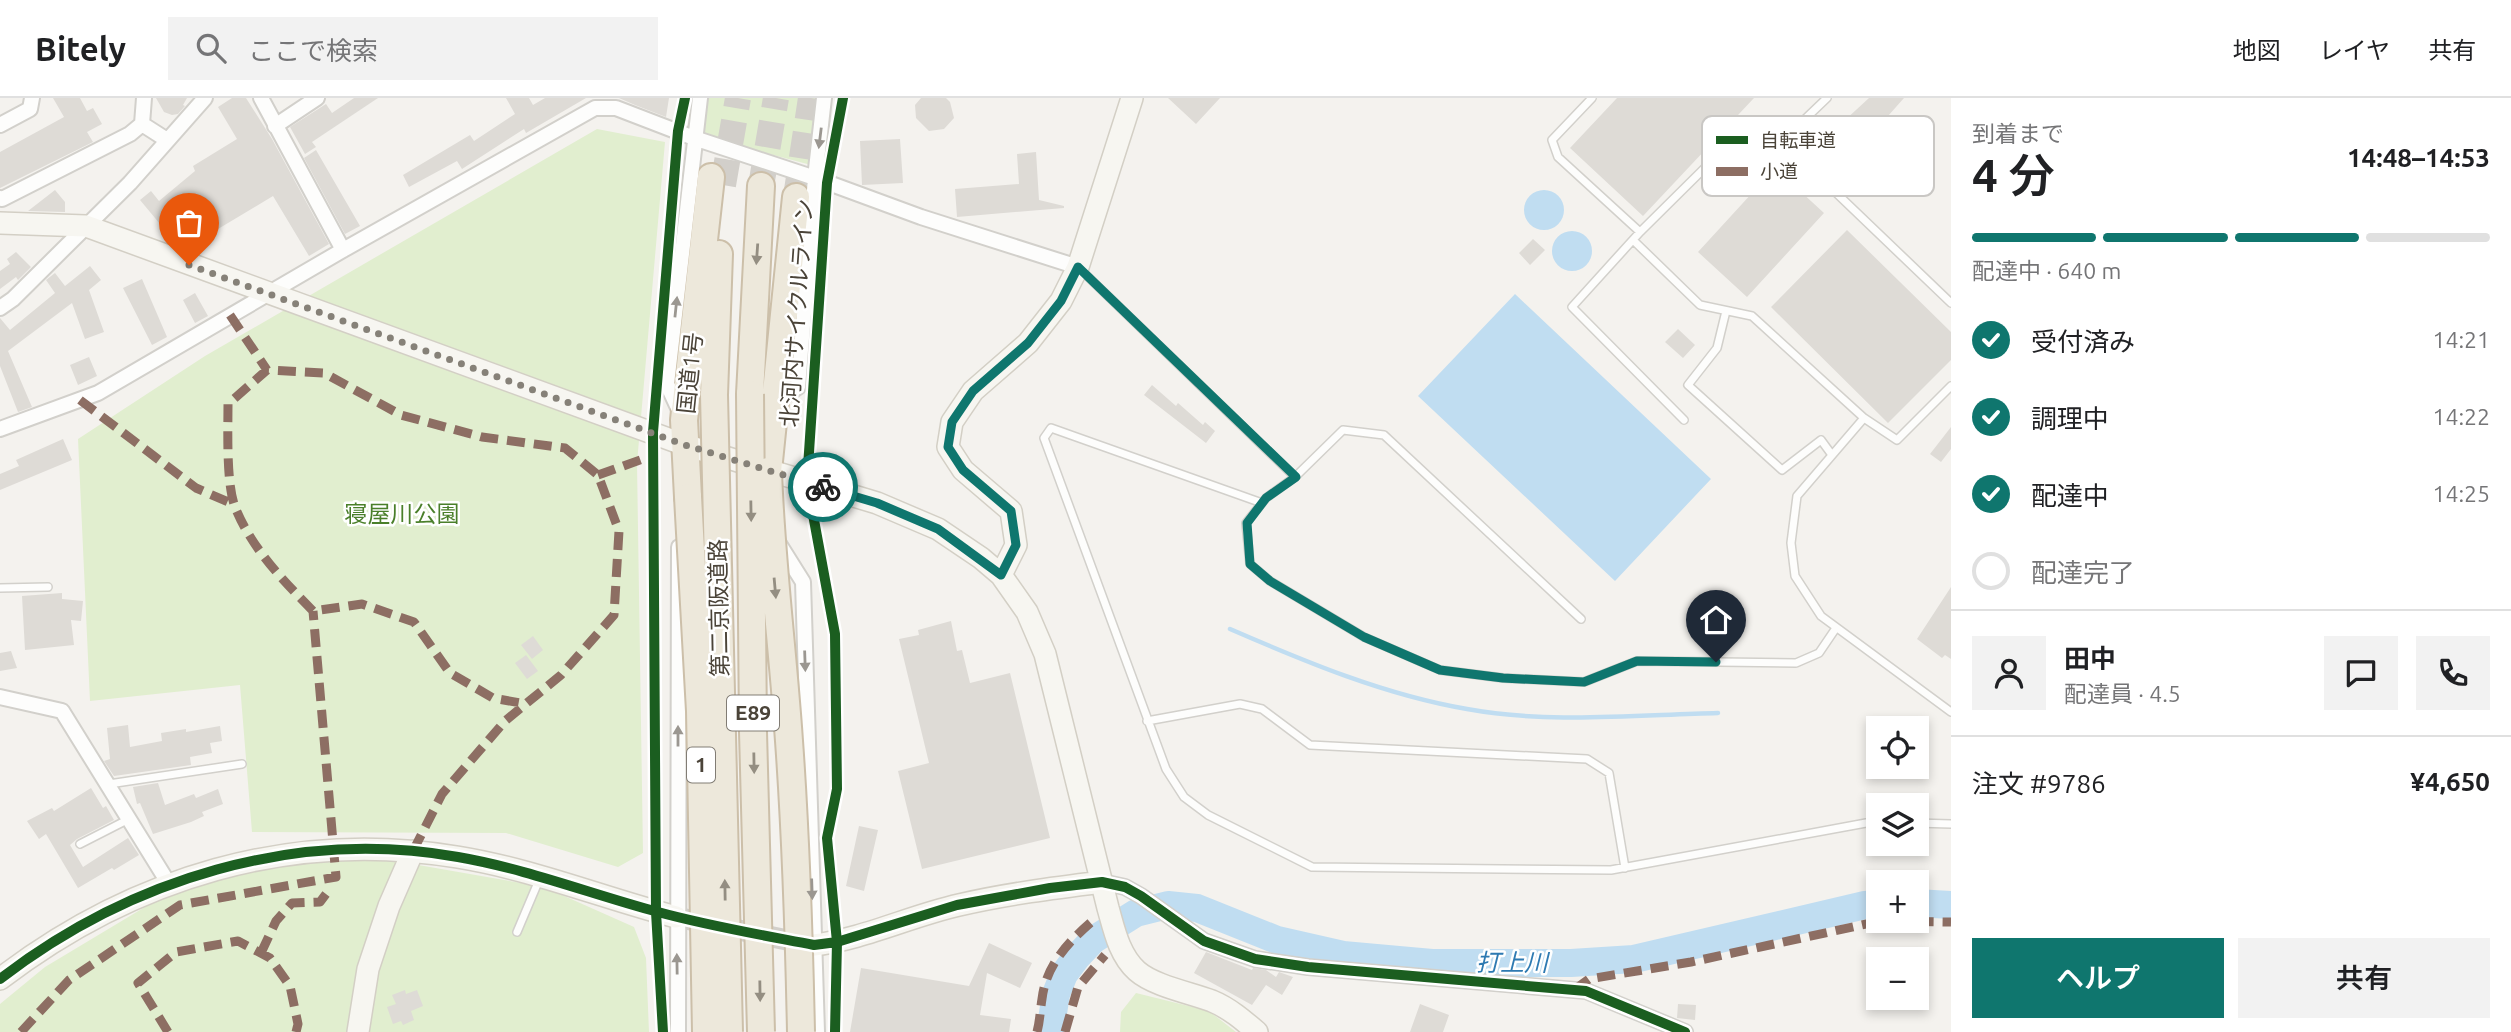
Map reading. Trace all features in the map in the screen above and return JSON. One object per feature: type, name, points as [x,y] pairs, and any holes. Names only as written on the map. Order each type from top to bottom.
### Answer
[{"type":"highway","name":"国道1号","points":[[706,1032],[700,711],[684,433],[717,181]]},
{"type":"highway","name":"第二京阪道路","points":[[717,181],[714,395],[729,1032]]},
{"type":"highway","name":"第二京阪道路","points":[[761,186],[762,399],[753,732],[761,1032]]},
{"type":"highway","points":[[796,197],[762,399],[770,529],[789,739],[799,910],[801,1032]]},
{"type":"street","points":[[0,125],[30,109],[32,98]]},
{"type":"street","points":[[0,198],[130,134],[142,124],[144,98]]},
{"type":"street","points":[[0,308],[13,299],[86,226],[205,98]]},
{"type":"street","points":[[261,98],[343,250]]},
{"type":"street","points":[[275,127],[317,98]]},
{"type":"street","points":[[684,433],[667,384],[700,98]]},
{"type":"street","points":[[762,399],[798,387],[824,98]]},
{"type":"street","points":[[1001,575],[1016,545],[1011,511],[963,470],[948,447],[952,422],[973,391],[1028,343],[1061,301],[1078,267],[1132,98]]},
{"type":"street","points":[[0,429],[98,393],[343,250],[595,108],[616,107],[694,138],[921,217],[1078,267]]},
{"type":"street","points":[[142,124],[167,140]]},
{"type":"street","points":[[0,223],[86,226],[267,294],[684,433],[768,471],[877,503],[938,529],[1001,575],[1027,612],[1045,654],[1118,943],[1137,971],[1151,979],[1216,1003],[1257,1032]]},
{"type":"street","points":[[678,1032],[676,917],[679,526],[688,497]]},
{"type":"street","points":[[770,529],[803,582],[817,1032]]},
{"type":"street","points":[[0,697],[62,711],[169,884]]},
{"type":"street","points":[[0,979],[61,936],[109,910],[169,884],[240,862],[288,854],[382,849],[458,857],[540,876],[676,917]]},
{"type":"street","points":[[358,1032],[368,969],[389,906],[413,851]]},
{"type":"street","points":[[814,945],[837,942],[957,905],[1050,888],[1102,882],[1125,887],[1141,896],[1204,941],[1255,960],[1586,991],[1685,1032]]},
{"type":"lane","points":[[1578,98],[1586,105]]},
{"type":"lane","points":[[1592,98],[1552,140],[1558,157],[1640,232]]},
{"type":"lane","points":[[1809,116],[1827,98]]},
{"type":"lane","points":[[1684,420],[1572,307],[1640,232],[1702,171]]},
{"type":"lane","points":[[1840,196],[1951,303]]},
{"type":"lane","points":[[1633,240],[1700,305],[1752,316],[1864,418],[1896,440],[1951,386]]},
{"type":"lane","points":[[1078,267],[1296,477]]},
{"type":"lane","points":[[1726,311],[1717,348],[1688,385],[1782,470],[1821,440],[1832,454]]},
{"type":"lane","points":[[1864,418],[1797,496],[1791,543],[1795,576],[1821,615],[1951,712]]},
{"type":"lane","points":[[1262,503],[1051,428],[1044,438],[1166,769],[1184,797],[1208,815],[1312,867],[1625,868],[1866,823]]},
{"type":"lane","points":[[1581,620],[1384,435],[1343,430],[1296,477],[1262,503],[1247,523],[1250,564],[1270,581],[1364,637],[1440,670],[1503,678],[1584,682],[1637,661],[1796,663],[1819,653],[1836,628]]},
{"type":"lane","points":[[0,588],[48,587]]},
{"type":"lane","points":[[1147,721],[1240,704],[1262,709],[1310,745],[1587,759],[1609,773],[1625,868]]},
{"type":"lane","points":[[109,785],[242,764]]},
{"type":"lane","points":[[80,845],[129,819]]},
{"type":"lane","points":[[1929,823],[1951,824]]},
{"type":"lane","points":[[517,933],[540,876]]},
{"type":"green space","points":[[699,98],[821,98],[811,165],[690,133]]},
{"type":"green space","name":"寝屋川公園","points":[[597,129],[665,142],[637,463],[643,853],[618,867],[506,833],[252,832],[240,685],[90,701],[78,439],[205,356]]},
{"type":"green space","points":[[361,855],[544,887],[634,927],[646,958],[649,1032],[0,1032],[0,1004],[45,967],[160,898],[242,871]]},
{"type":"green space","points":[[1136,993],[1209,1011],[1236,1032],[1120,1032],[1121,1012]]},
{"type":"water","points":[[1544,190],[1552,191],[1558,196],[1563,202],[1563,218],[1558,224],[1552,229],[1544,230],[1536,229],[1530,224],[1525,218],[1524,210],[1525,202],[1530,196],[1536,191]]},
{"type":"water","points":[[1572,231],[1586,237],[1592,251],[1586,265],[1572,271],[1558,265],[1552,251],[1558,237]]},
{"type":"water","points":[[1515,294],[1711,479],[1615,581],[1418,396]]},
{"type":"building","points":[[53,98],[80,98],[87,111],[93,108],[102,124],[87,132],[93,142],[0,188],[0,152],[64,117]]},
{"type":"building","points":[[156,98],[187,98],[183,105],[185,106],[178,114],[172,115],[164,112]]},
{"type":"building","points":[[232,98],[246,98],[272,139],[329,244],[309,256],[273,196],[218,229],[206,208],[183,224],[175,213],[160,224],[140,200],[151,191],[159,201],[195,171],[193,166],[237,139],[218,107]]},
{"type":"building","points":[[354,98],[378,98],[312,142],[316,147],[305,154],[290,127],[326,104],[332,113]]},
{"type":"building","points":[[506,98],[529,98],[533,105],[545,98],[586,98],[526,133],[524,129],[462,169],[457,161],[409,187],[403,175],[470,135],[474,141],[515,114]]},
{"type":"building","points":[[619,98],[669,98],[666,117],[635,105]]},
{"type":"building","points":[[921,98],[946,98],[950,102],[954,118],[944,129],[929,131],[916,118],[915,105]]},
{"type":"building","points":[[1168,98],[1220,98],[1196,124]]},
{"type":"building","points":[[1617,98],[1754,98],[1737,116],[1702,116],[1702,153],[1643,216],[1570,148]]},
{"type":"building","points":[[1869,98],[1904,98],[1888,116],[1849,116]]},
{"type":"building","points":[[900,139],[903,183],[862,185],[860,141]]},
{"type":"building","points":[[316,150],[360,226],[345,234],[304,158]]},
{"type":"building","points":[[1036,152],[1039,200],[1064,208],[957,217],[955,189],[1019,184],[1017,154]]},
{"type":"building","points":[[55,190],[65,202],[65,212],[28,211]]},
{"type":"building","points":[[1749,196],[1805,196],[1824,213],[1747,297],[1698,252]]},
{"type":"building","points":[[1847,230],[1951,332],[1951,360],[1888,423],[1771,307]]},
{"type":"building","points":[[1533,239],[1545,250],[1530,265],[1519,253]]},
{"type":"building","points":[[16,252],[31,267],[18,280],[16,277],[0,289],[0,271],[10,264],[7,259]]},
{"type":"building","points":[[90,266],[101,280],[89,290],[104,332],[85,339],[72,303],[8,351],[32,407],[18,412],[0,366],[0,318],[10,330],[55,293],[46,280],[55,273],[65,286]]},
{"type":"building","points":[[142,279],[167,337],[152,345],[123,288]]},
{"type":"building","points":[[195,293],[208,316],[195,323],[183,300]]},
{"type":"building","points":[[1678,329],[1695,345],[1683,358],[1665,342]]},
{"type":"building","points":[[89,357],[97,376],[78,385],[70,365]]},
{"type":"building","points":[[1152,385],[1176,406],[1178,403],[1203,425],[1205,422],[1215,431],[1206,443],[1144,395]]},
{"type":"building","points":[[1951,427],[1951,449],[1941,462],[1930,454]]},
{"type":"building","points":[[63,439],[72,460],[0,490],[0,474],[19,466],[16,460]]},
{"type":"building","points":[[1951,587],[1951,659],[1945,655],[1942,658],[1917,639]]},
{"type":"building","points":[[62,593],[62,599],[83,601],[81,621],[71,620],[74,645],[25,650],[22,596]]},
{"type":"building","points":[[951,621],[957,651],[962,650],[970,683],[1010,673],[1050,838],[922,869],[898,771],[929,763],[899,639],[919,635],[918,630]]},
{"type":"building","points":[[533,636],[543,650],[532,659],[521,645]]},
{"type":"building","points":[[11,651],[17,668],[0,671],[0,653]]},
{"type":"building","points":[[526,655],[538,671],[527,679],[515,663]]},
{"type":"building","points":[[128,725],[130,747],[162,741],[161,733],[220,726],[222,741],[210,743],[212,753],[190,757],[191,765],[114,776],[104,761],[110,759],[107,728]]},
{"type":"building","points":[[158,783],[165,805],[194,794],[196,798],[218,789],[223,804],[202,812],[204,816],[191,822],[153,834],[140,803],[137,804],[133,787]]},
{"type":"building","points":[[91,788],[114,820],[70,845],[83,867],[128,838],[139,855],[78,888],[46,834],[39,839],[27,821],[52,808],[54,811]]},
{"type":"building","points":[[859,826],[878,830],[864,891],[846,886]]},
{"type":"building","points":[[989,943],[1032,963],[1020,988],[987,973],[980,1015],[1011,1019],[1009,1032],[850,1032],[861,968],[969,986]]},
{"type":"building","points":[[1206,952],[1252,970],[1266,970],[1276,977],[1279,972],[1293,977],[1282,995],[1266,985],[1252,1005],[1194,973]]},
{"type":"building","points":[[405,990],[406,994],[417,990],[423,1006],[411,1011],[414,1020],[403,1025],[401,1021],[393,1024],[387,1007],[396,1004],[392,995]]},
{"type":"building","points":[[1420,1004],[1449,1015],[1443,1032],[1410,1032]]},
{"type":"building","points":[[1678,1004],[1696,1005],[1695,1020],[1677,1018]]},
{"type":"waterway","points":[[1230,629],[1376,686],[1467,709],[1498,714],[1561,717],[1718,713]]},
{"type":"waterway","name":"打上川","points":[[1929,904],[1951,905]]},
{"type":"waterway","name":"打上川","points":[[1050,1032],[1056,994],[1064,974],[1076,958],[1093,940],[1136,913],[1168,905],[1197,908],[1277,940],[1343,955],[1432,963],[1571,963],[1634,959],[1866,905]]},
{"type":"tunnel","points":[[723,185],[738,98]]},
{"type":"tunnel","points":[[761,186],[776,98]]},
{"type":"tunnel","points":[[796,197],[811,98]]},
{"type":"tunnel","points":[[676,917],[811,945]]},
{"type":"marked path","points":[[230,315],[267,370]]},
{"type":"marked path","points":[[413,851],[442,794],[505,721],[561,675],[614,615],[619,531],[598,475],[565,448],[482,437],[401,415],[324,373],[267,370],[228,404],[229,471],[235,507],[259,550],[313,611],[362,604],[414,622],[450,673],[493,698],[526,704]]},
{"type":"marked path","points":[[80,400],[196,488],[235,505]]},
{"type":"marked path","points":[[598,475],[654,455]]},
{"type":"marked path","points":[[21,1032],[69,980],[180,905],[336,877],[313,611]]},
{"type":"marked path","points":[[261,953],[276,921],[292,903],[320,902],[326,894]]},
{"type":"marked path","points":[[1037,1032],[1048,975],[1069,944],[1096,918]]},
{"type":"marked path","points":[[1574,990],[1589,979],[1691,962],[1880,921],[1951,922]]},
{"type":"marked path","points":[[168,1032],[138,983],[176,952],[238,941],[270,958],[290,986],[298,1024],[296,1032]]},
{"type":"marked path","points":[[1065,1032],[1078,987],[1105,955]]},
{"type":"cycle path","points":[[663,1032],[656,912],[653,432],[678,131],[685,98]]},
{"type":"cycle path","name":"北河内サイクルライン","points":[[835,1032],[837,942],[827,838],[837,789],[835,634],[807,482],[827,183],[843,98]]},
{"type":"cycle path","points":[[0,979],[50,944],[103,914],[159,889],[217,870],[276,856],[336,850],[397,850],[484,862],[677,917],[814,945],[837,942],[957,905],[1050,888],[1102,882],[1125,887],[1141,896],[1204,941],[1255,959],[1308,967],[1586,991],[1685,1032]]},
{"type":"way so far","points":[[189,265],[685,445],[823,487]]},
{"type":"route","points":[[823,487],[877,503],[938,529],[1001,575],[1016,545],[1011,511],[963,470],[948,447],[952,422],[973,391],[1028,343],[1061,301],[1078,267],[1296,477],[1266,498],[1247,523],[1250,564],[1270,581],[1364,637],[1440,670],[1503,678],[1584,682],[1637,661],[1716,662]]}]
